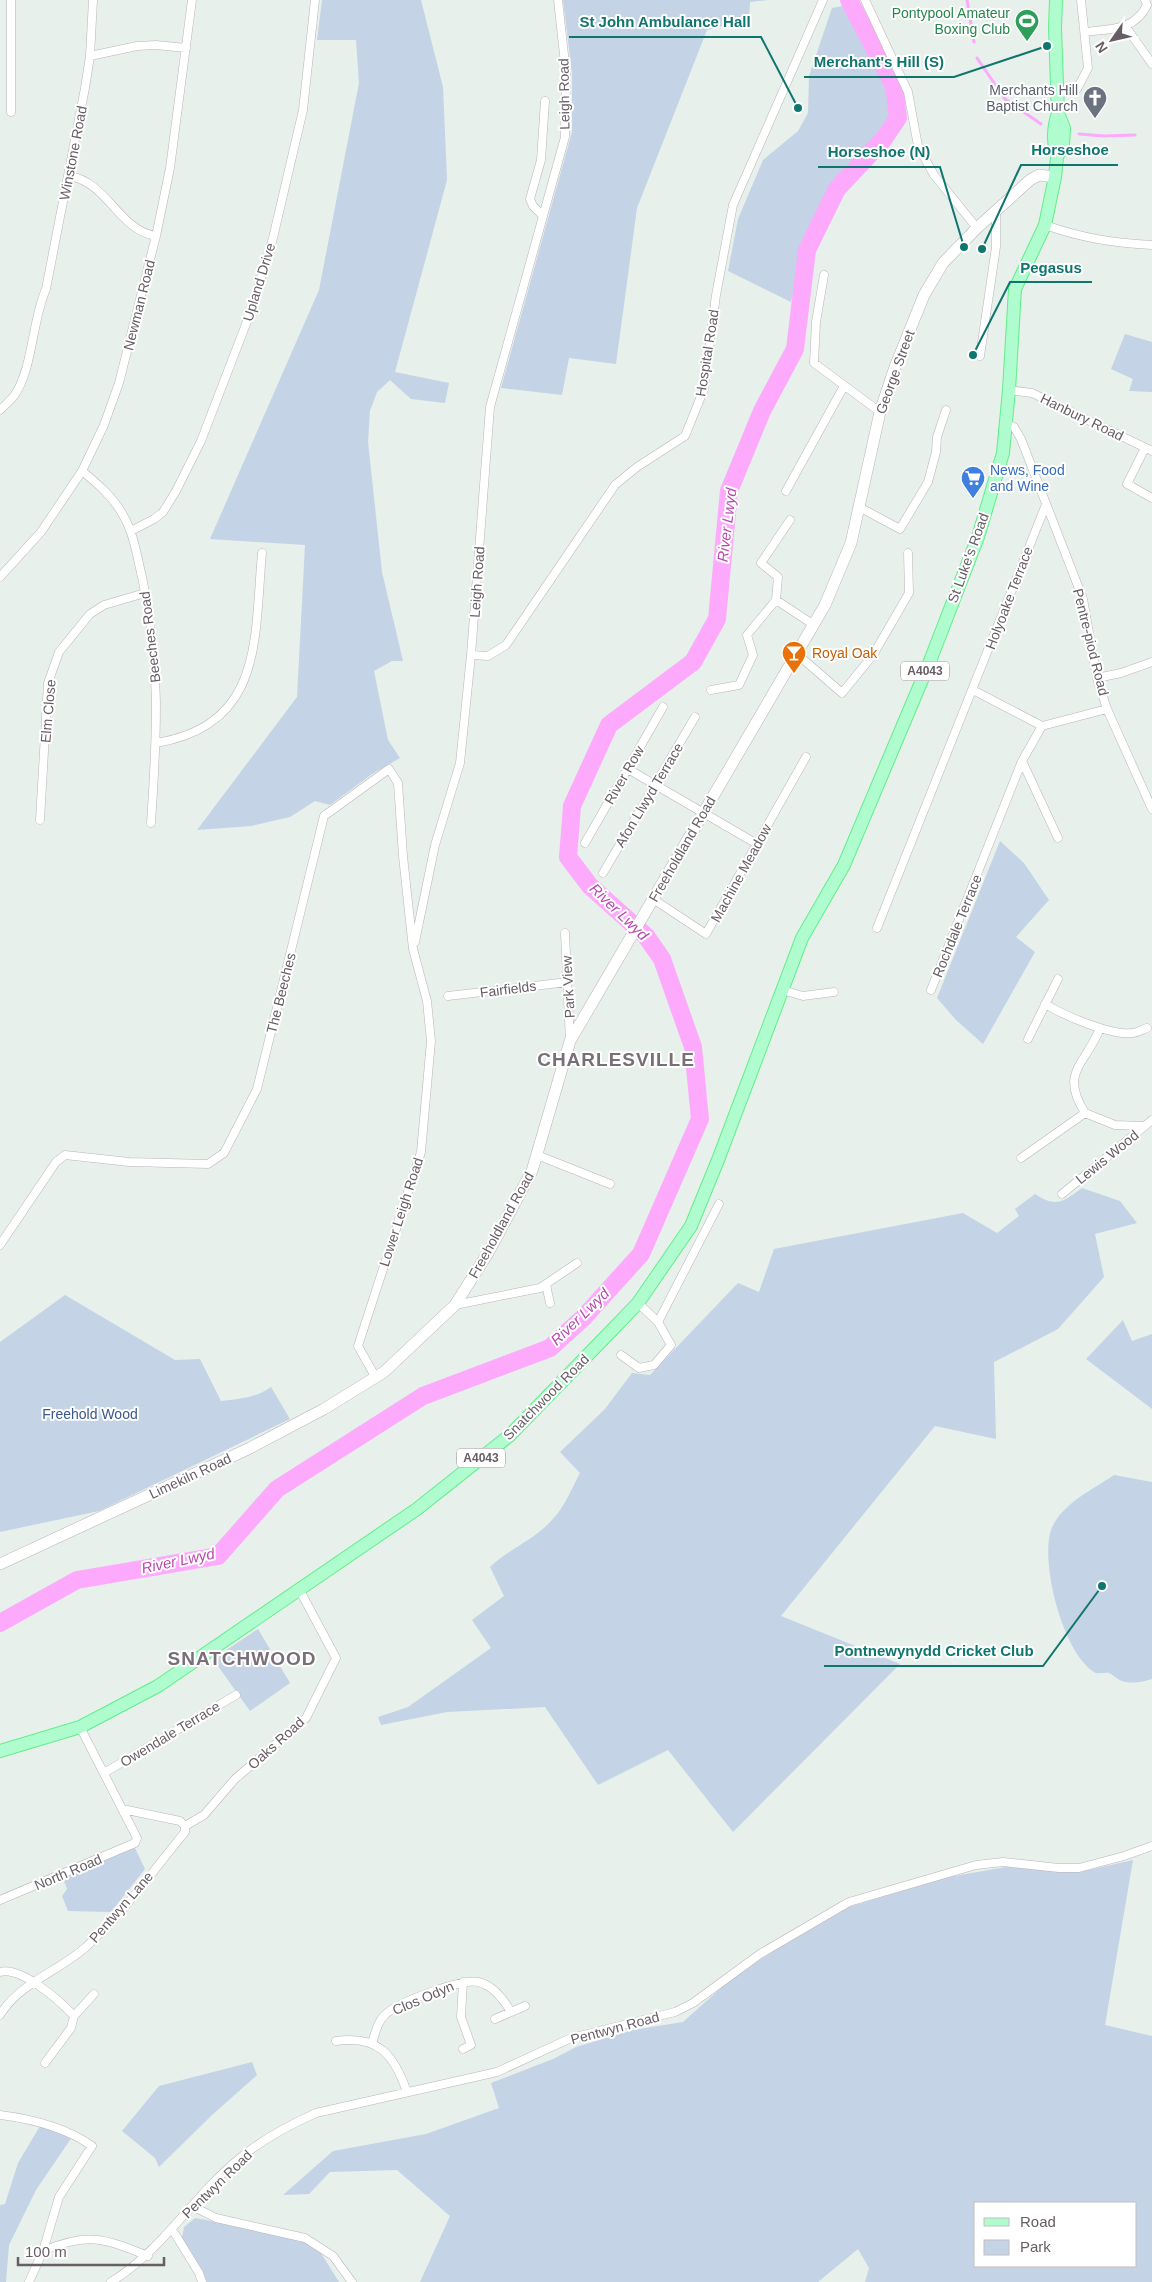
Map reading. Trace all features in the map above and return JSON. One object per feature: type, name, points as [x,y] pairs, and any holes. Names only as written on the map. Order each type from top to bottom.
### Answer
[{"type":"main road","name":"St Luke's Road","points":[[782,990],[802,938],[844,865],[930,661],[978,537],[1003,453],[1015,289],[1045,224],[1055,177],[1057,157],[1063,145],[1064,128],[1058,113],[1056,0]]},
{"type":"main road","name":"George Street","points":[[814,625],[825,605],[851,543],[880,412],[895,367],[924,295],[943,263],[976,228],[1030,180],[1039,175],[1055,177]]},
{"type":"main road","name":"Freeholdland Road","points":[[376,1378],[455,1305],[488,1253],[532,1171],[570,1041],[814,625]]},
{"type":"main road","name":"Snatchwood Road","points":[[0,1752],[80,1727],[158,1686],[417,1509],[509,1436],[638,1303],[690,1226],[718,1160],[782,990]]},
{"type":"main road","name":"Limekiln Road","points":[[0,1564],[248,1449],[324,1409],[376,1378]]},
{"type":"street","points":[[11,0],[11,112]]},
{"type":"street","name":"Winstone Road","points":[[0,410],[13,398],[20,385],[40,303],[46,289],[69,176],[90,56],[93,0]]},
{"type":"street","name":"Newman Road","points":[[0,577],[41,532],[82,471],[104,425],[119,383],[156,236],[170,168],[192,0]]},
{"type":"street","name":"Upland Drive","points":[[131,531],[158,515],[176,491],[201,441],[251,311],[273,238],[303,110],[315,0]]},
{"type":"street","name":"Leigh Road","points":[[414,949],[435,845],[460,763],[471,656],[490,408],[565,137],[566,74],[558,0]]},
{"type":"street","name":"Hospital Road","points":[[471,656],[488,656],[506,645],[615,485],[637,467],[685,436],[704,389],[716,295],[733,205],[823,0]]},
{"type":"street","points":[[865,0],[908,92],[918,146],[934,175],[976,228]]},
{"type":"street","points":[[1058,94],[1077,89],[1088,68],[1081,0]]},
{"type":"street","points":[[1085,32],[1126,27],[1144,12],[1147,5],[1145,0]]},
{"type":"street","points":[[1126,27],[1152,64]]},
{"type":"street","points":[[90,56],[137,46],[156,45],[186,48]]},
{"type":"street","name":"Leigh Road","points":[[542,215],[533,206],[530,199],[540,160],[545,101]]},
{"type":"street","points":[[69,176],[90,183],[135,230],[156,236]]},
{"type":"street","points":[[980,356],[996,247],[996,212]]},
{"type":"street","points":[[1045,224],[1080,237],[1110,242],[1152,245]]},
{"type":"street","points":[[824,275],[816,322],[814,363],[880,412]]},
{"type":"street","points":[[786,491],[844,386]]},
{"type":"street","name":"Hanbury Road","points":[[1009,390],[1032,393],[1148,449]]},
{"type":"street","points":[[859,507],[900,529],[928,482],[936,452],[937,436],[946,410]]},
{"type":"street","name":"Pentre-piod Road","points":[[1006,424],[1014,427],[1021,440],[1045,506],[1083,599],[1097,678],[1108,709],[1152,809]]},
{"type":"street","points":[[1148,449],[1127,484],[1152,498]]},
{"type":"street","name":"Beeches Road","points":[[82,471],[102,487],[114,501],[131,531],[146,593],[156,667],[156,743],[151,823]]},
{"type":"street","name":"Holyoake Terrace","points":[[877,928],[1045,506]]},
{"type":"street","points":[[712,690],[739,685],[753,655],[747,635],[776,600],[778,577],[761,563],[790,520]]},
{"type":"street","points":[[156,743],[188,736],[204,728],[223,714],[237,696],[253,657],[262,553]]},
{"type":"street","points":[[797,654],[842,693],[872,655],[909,594],[908,553]]},
{"type":"street","name":"Elm Close","points":[[40,820],[48,683],[59,652],[90,614],[104,604],[146,593]]},
{"type":"street","points":[[776,600],[814,625]]},
{"type":"street","points":[[1097,678],[1121,673],[1152,662]]},
{"type":"street","points":[[973,690],[1042,726],[1108,709]]},
{"type":"street","name":"River Row","points":[[585,843],[663,707]]},
{"type":"street","name":"Afon Llwyd Terrace","points":[[603,873],[696,717]]},
{"type":"street","name":"Rochdale Terrace","points":[[931,990],[984,862],[1022,761],[1042,726]]},
{"type":"street","name":"Machine Meadow","points":[[653,899],[706,934],[806,757]]},
{"type":"street","points":[[1022,761],[1058,838]]},
{"type":"street","points":[[628,768],[757,844]]},
{"type":"street","name":"The Beeches","points":[[0,1245],[56,1162],[65,1154],[129,1162],[208,1164],[224,1153],[258,1089],[324,816],[388,769],[398,784],[403,856],[414,949]]},
{"type":"street","name":"Park View","points":[[565,933],[570,1041]]},
{"type":"street","name":"Lower Leigh Road","points":[[376,1378],[358,1346],[420,1152],[431,1041],[427,1001],[414,949]]},
{"type":"street","points":[[1028,1039],[1058,979]]},
{"type":"street","name":"Fairfields","points":[[448,996],[568,982]]},
{"type":"street","points":[[782,990],[803,996],[834,992]]},
{"type":"street","points":[[1045,1004],[1059,1013],[1100,1028],[1132,1033],[1147,1028]]},
{"type":"street","points":[[1100,1028],[1074,1075],[1073,1088],[1085,1113],[1115,1125],[1144,1126]]},
{"type":"street","points":[[1022,1158],[1085,1113]]},
{"type":"street","name":"Lewis Wood","points":[[1062,1194],[1152,1120]]},
{"type":"street","points":[[536,1155],[610,1184]]},
{"type":"street","points":[[658,1322],[720,1204]]},
{"type":"street","points":[[455,1305],[540,1288],[577,1263]]},
{"type":"street","points":[[546,1284],[550,1302]]},
{"type":"street","points":[[621,1355],[639,1368],[654,1365],[671,1345],[658,1322],[638,1303]]},
{"type":"street","name":"Oaks Road","points":[[185,1826],[204,1814],[235,1779],[306,1718],[336,1658],[299,1588]]},
{"type":"street","name":"Owendale Terrace","points":[[104,1773],[236,1695]]},
{"type":"street","points":[[80,1727],[124,1813],[128,1810],[162,1817],[180,1821],[185,1826]]},
{"type":"street","name":"North Road","points":[[0,1900],[135,1843],[137,1838],[124,1813]]},
{"type":"street","name":"Pentwyn Lane","points":[[0,2015],[4,2008],[33,1982],[86,1948],[118,1915],[185,1832],[185,1826]]},
{"type":"street","name":"Pentwyn Road","points":[[111,2282],[148,2256],[192,2206],[240,2158],[288,2125],[316,2113],[498,2072],[571,2038],[675,2012],[693,2003],[760,1954],[848,1902],[976,1865],[1003,1862],[1059,1868],[1078,1868],[1124,1856],[1152,1846]]},
{"type":"street","points":[[0,1972],[2,1970],[23,1975],[74,2016]]},
{"type":"street","name":"Clos Odyn","points":[[372,2044],[379,2023],[387,2012],[445,1987],[463,1982],[479,1982],[489,1987],[502,1998],[511,2012]]},
{"type":"street","name":"Clos Odyn","points":[[463,1982],[461,2017],[471,2045],[463,2049]]},
{"type":"street","points":[[44,2063],[71,2028],[74,2016],[94,1994]]},
{"type":"street","points":[[495,2019],[525,2006]]},
{"type":"street","points":[[336,2041],[350,2039],[372,2044],[392,2058],[407,2092]]},
{"type":"street","points":[[0,2114],[41,2123],[72,2133],[92,2146],[58,2197],[43,2252],[30,2282]]},
{"type":"street","points":[[192,2206],[216,2218],[304,2238],[333,2256],[352,2282]]},
{"type":"street","points":[[172,2229],[199,2273],[202,2282]]},
{"type":"street","points":[[43,2252],[78,2239],[120,2245],[148,2256]]},
{"type":"green space","points":[[322,0],[421,0],[443,87],[447,180],[395,372],[449,383],[445,403],[411,399],[390,380],[377,392],[370,411],[368,442],[382,572],[403,661],[392,661],[374,671],[388,740],[400,758],[372,774],[330,805],[315,801],[290,817],[251,826],[197,830],[297,697],[305,545],[210,539],[319,290],[359,83],[356,40],[317,40]]},
{"type":"green space","points":[[563,0],[768,0],[750,2],[749,19],[707,30],[637,208],[616,364],[569,358],[562,395],[501,388],[572,132],[572,73]]},
{"type":"green space","points":[[843,6],[893,100],[892,118],[869,152],[837,182],[806,233],[791,302],[728,271],[738,219],[763,160],[798,131],[808,113],[809,76],[832,8]]},
{"type":"green space","points":[[1125,334],[1152,342],[1152,392],[1129,391],[1133,379],[1111,369]]},
{"type":"green space","points":[[1000,841],[1024,863],[1049,900],[1016,937],[1035,952],[983,1044],[956,1020],[937,998]]},
{"type":"green space","points":[[1082,1188],[1120,1201],[1137,1223],[1095,1234],[1104,1277],[1058,1329],[994,1362],[996,1439],[935,1426],[781,1616],[900,1664],[733,1832],[668,1750],[598,1785],[545,1707],[447,1712],[381,1725],[378,1717],[408,1707],[491,1648],[472,1620],[504,1596],[490,1567],[545,1527],[564,1504],[580,1473],[560,1452],[605,1409],[632,1373],[650,1375],[738,1283],[759,1292],[774,1249],[963,1213],[997,1233],[1019,1216],[1015,1209],[1035,1194],[1049,1201],[1059,1202]]},
{"type":"green space","name":"Freehold Wood","points":[[65,1295],[175,1360],[200,1359],[221,1401],[253,1396],[271,1387],[290,1419],[99,1511],[0,1532],[0,1342]]},
{"type":"green space","points":[[1123,1320],[1132,1341],[1152,1334],[1152,1409],[1086,1359]]},
{"type":"green space","points":[[1114,1475],[1152,1482],[1152,1679],[1145,1681],[1122,1681],[1109,1673],[1096,1673],[1083,1662],[1064,1627],[1052,1584],[1048,1545],[1051,1530],[1056,1521],[1078,1498]]},
{"type":"green space","points":[[258,1629],[290,1683],[250,1711],[213,1659]]},
{"type":"green space","points":[[134,1846],[145,1869],[111,1912],[68,1911],[62,1896],[67,1889],[63,1878]]},
{"type":"green space","points":[[1133,1860],[1105,2025],[1152,2036],[1152,2282],[865,2282],[869,2268],[858,2249],[818,2282],[420,2282],[450,2216],[397,2170],[330,2172],[309,2194],[283,2195],[333,2151],[426,2134],[499,2108],[491,2083],[553,2059],[576,2047],[633,2030],[683,2022],[730,1980],[799,1934],[849,1907],[949,1877],[1006,1867],[1080,1872]]},
{"type":"green space","points":[[252,2062],[257,2075],[212,2115],[159,2167],[155,2158],[122,2131],[159,2086]]},
{"type":"green space","points":[[40,2126],[72,2137],[36,2190],[9,2245],[6,2282],[0,2282],[0,2205],[5,2204],[18,2163]]},
{"type":"green space","points":[[195,2218],[295,2237],[319,2250],[339,2282],[207,2282],[202,2270],[182,2238],[184,2227]]},
{"type":"waterway","name":"River Lwyd","points":[[0,1623],[77,1580],[218,1556],[277,1489],[423,1396],[550,1348],[584,1317],[641,1254],[700,1119],[693,1047],[662,959],[646,936],[590,886],[568,857],[572,806],[609,725],[693,662],[717,619],[729,491],[762,411],[795,349],[807,250],[837,189],[883,140],[898,118],[894,86],[849,0]]},
{"type":"waterway","points":[[967,0],[974,42]]},
{"type":"waterway","points":[[977,58],[1005,99],[1041,124]]},
{"type":"waterway","points":[[1079,134],[1104,136],[1135,135]]},
{"type":"place","name":"Pontypool Amateur Boxing Club","points":[[1027,42]]},
{"type":"place","name":"Merchant's Hill (S)","points":[[1047,46]]},
{"type":"place","name":"St John Ambulance Hall","points":[[798,108]]},
{"type":"place","name":"Merchants Hill Baptist Church","points":[[1095,119]]},
{"type":"place","name":"Horseshoe (N)","points":[[964,247]]},
{"type":"place","name":"Horseshoe","points":[[982,249]]},
{"type":"place","name":"Pegasus","points":[[973,355]]},
{"type":"place","name":"News, Food and Wine","points":[[973,499]]},
{"type":"place","name":"Royal Oak","points":[[794,674]]},
{"type":"place","name":"Pontnewynydd Cricket Club","points":[[1102,1586]]},
{"type":"district","name":"CHARLESVILLE","points":[[616,1059]]},
{"type":"district","name":"SNATCHWOOD","points":[[242,1658]]}]
